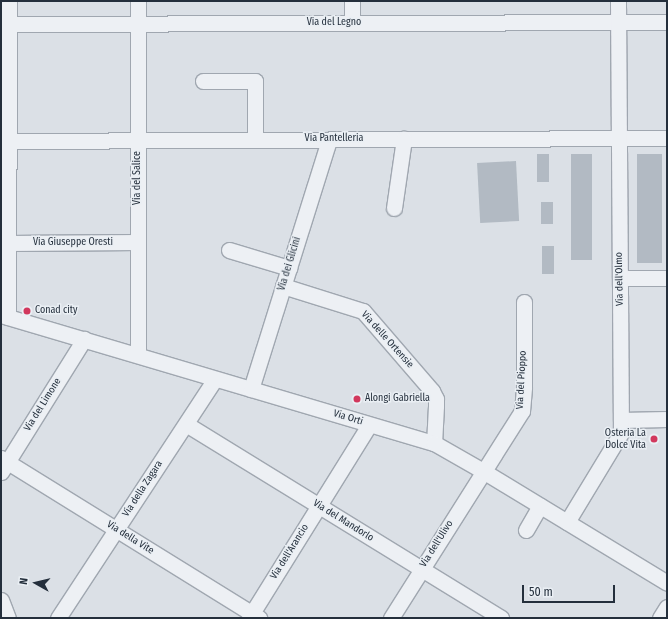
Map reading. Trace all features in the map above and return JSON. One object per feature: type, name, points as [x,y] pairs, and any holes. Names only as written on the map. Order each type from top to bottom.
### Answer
[{"type":"street","points":[[5,316],[8,243],[5,141],[5,24],[9,1]]},
{"type":"street","name":"Via del Salice","points":[[138,1],[138,355]]},
{"type":"street","points":[[352,1],[352,23]]},
{"type":"street","name":"Via dell'Olmo","points":[[568,522],[621,433],[618,1]]},
{"type":"street","name":"Via del Legno","points":[[5,24],[667,22]]},
{"type":"street","points":[[204,81],[255,81],[255,140]]},
{"type":"street","name":"Via Pantelleria","points":[[5,141],[667,138]]},
{"type":"street","points":[[394,208],[404,139]]},
{"type":"street","name":"Via dei Glicini","points":[[251,389],[329,140]]},
{"type":"street","name":"Via Giuseppe Oresti","points":[[8,243],[138,242]]},
{"type":"street","points":[[229,250],[289,268]]},
{"type":"street","points":[[621,278],[667,278]]},
{"type":"street","name":"Via delle Ortensie","points":[[283,286],[364,311],[432,390],[436,399],[434,443]]},
{"type":"street","name":"Via del Pioppo","points":[[484,471],[522,411],[524,302]]},
{"type":"street","name":"Via Orti","points":[[5,316],[434,443],[484,471],[667,583]]},
{"type":"street","name":"Via del Limone","points":[[3,464],[84,339]]},
{"type":"street","name":"Via della Zagara","points":[[58,618],[215,379]]},
{"type":"street","points":[[621,420],[667,419]]},
{"type":"street","name":"Via del Mandorlo","points":[[186,424],[501,618]]},
{"type":"street","name":"Via dell'Arancio","points":[[254,616],[369,425]]},
{"type":"street","name":"Via della Vite","points":[[3,464],[116,530],[254,616]]},
{"type":"street","name":"Via dell'Ulivo","points":[[391,618],[484,471]]},
{"type":"street","points":[[526,530],[540,506]]},
{"type":"street","points":[[1,600],[8,618]]},
{"type":"street","points":[[660,618],[667,607]]},
{"type":"building","points":[[537,154],[549,154],[549,182],[537,182]]},
{"type":"building","points":[[571,154],[592,154],[592,260],[571,260]]},
{"type":"building","points":[[637,154],[662,154],[662,263],[637,263]]},
{"type":"building","points":[[516,161],[519,221],[480,223],[477,163]]},
{"type":"building","points":[[541,202],[553,202],[553,224],[541,224]]},
{"type":"building","points":[[542,246],[554,246],[554,274],[542,274]]},
{"type":"place","name":"Conad city","points":[[27,311]]},
{"type":"place","name":"Alongi Gabriella","points":[[357,399]]},
{"type":"place","name":"Osteria La Dolce Vita","points":[[654,439]]}]
